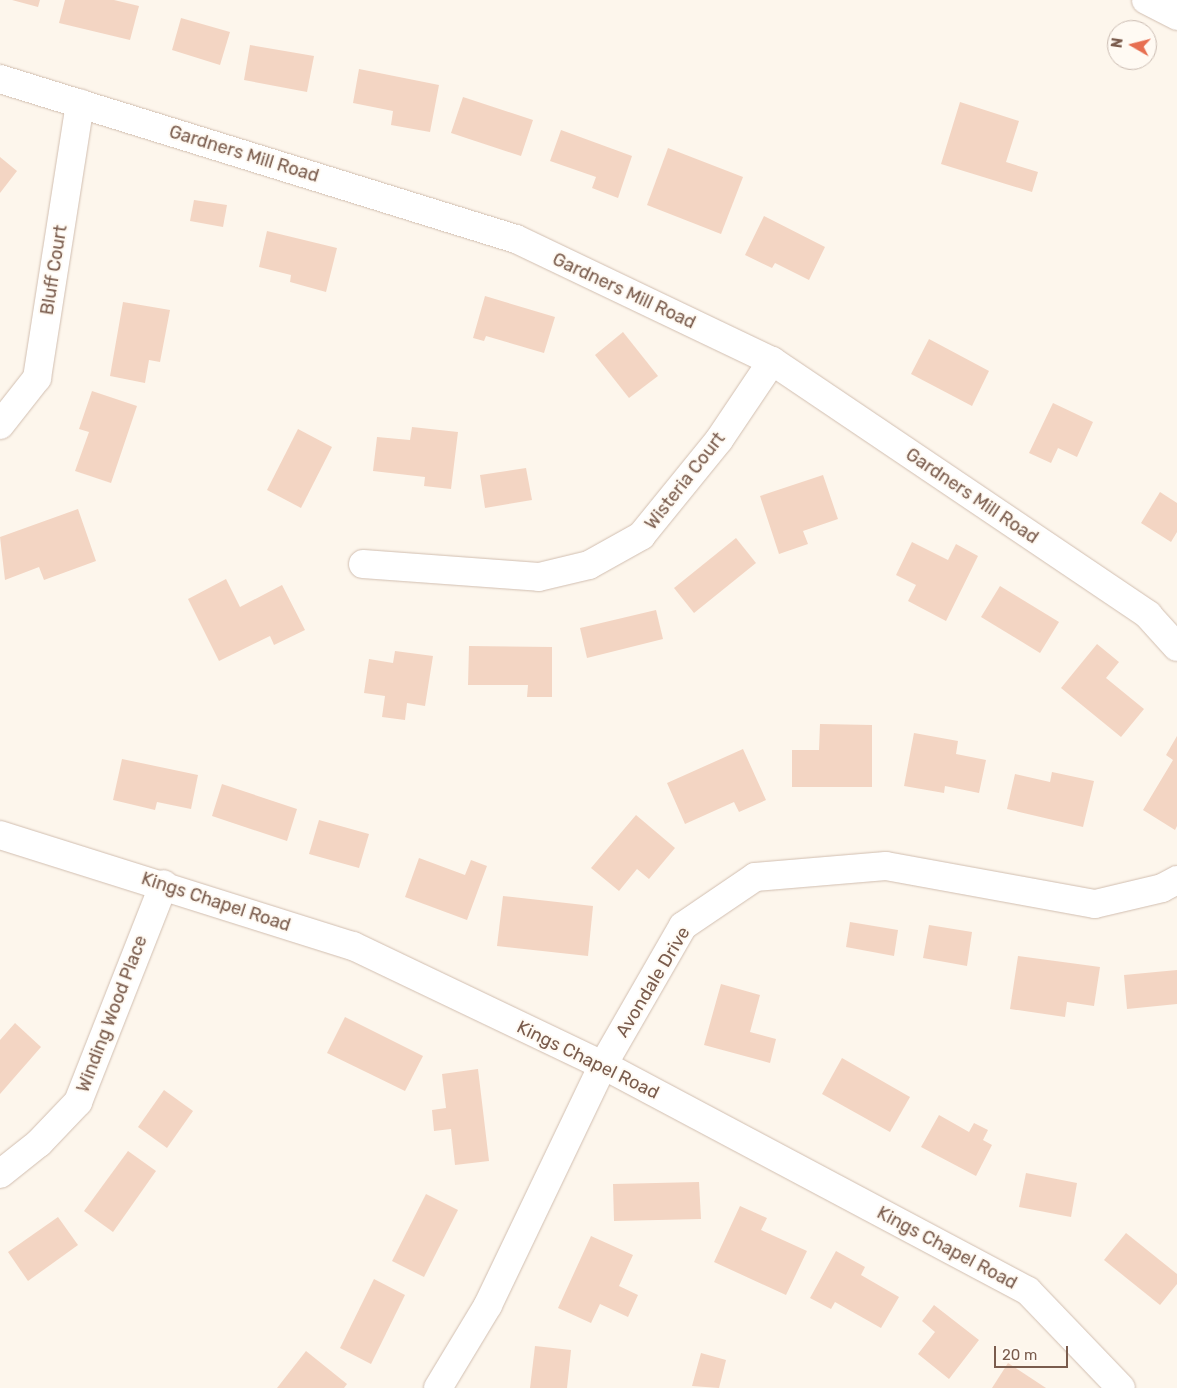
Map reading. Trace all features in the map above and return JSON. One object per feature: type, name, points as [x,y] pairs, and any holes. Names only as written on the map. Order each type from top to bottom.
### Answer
[{"type":"street","points":[[1146,0],[1177,16]]},
{"type":"street","name":"Gardners Mill Road","points":[[0,79],[516,239],[772,361],[1148,615],[1177,647]]},
{"type":"street","name":"Bluff Court","points":[[0,425],[37,378],[80,103]]},
{"type":"street","name":"Wisteria Court","points":[[363,564],[539,577],[589,565],[641,536],[718,440],[772,361]]},
{"type":"street","name":"Kings Chapel Road","points":[[0,835],[164,884],[353,946],[603,1065],[1028,1291],[1121,1388]]},
{"type":"street","name":"Avondale Drive","points":[[438,1388],[488,1305],[603,1065],[684,926],[755,877],[886,866],[1095,904],[1177,880]]},
{"type":"street","name":"Winding Wood Place","points":[[0,1174],[39,1143],[78,1102],[164,884]]},
{"type":"building","points":[[12,0],[40,0],[38,7]]},
{"type":"building","points":[[65,0],[114,0],[139,6],[130,40],[59,23]]},
{"type":"building","points":[[181,18],[230,32],[220,65],[172,50]]},
{"type":"building","points":[[250,45],[314,56],[307,92],[244,80]]},
{"type":"building","points":[[359,69],[439,85],[430,132],[391,125],[393,111],[353,103]]},
{"type":"building","points":[[463,97],[533,120],[521,156],[451,133]]},
{"type":"building","points":[[960,102],[1019,121],[1006,162],[1038,172],[1032,192],[941,164]]},
{"type":"building","points":[[561,130],[632,156],[618,198],[592,188],[596,177],[550,161]]},
{"type":"building","points":[[668,148],[743,177],[721,234],[647,205]]},
{"type":"building","points":[[0,157],[17,171],[0,193]]},
{"type":"building","points":[[194,200],[227,205],[223,227],[190,221]]},
{"type":"building","points":[[764,216],[825,247],[809,280],[775,263],[772,268],[745,255]]},
{"type":"building","points":[[267,231],[337,248],[326,292],[290,282],[291,275],[259,267]]},
{"type":"building","points":[[485,296],[555,317],[544,353],[486,336],[484,341],[473,338]]},
{"type":"building","points":[[123,302],[170,310],[160,362],[149,360],[145,383],[110,376]]},
{"type":"building","points":[[623,332],[658,376],[629,398],[595,355]]},
{"type":"building","points":[[929,339],[989,371],[972,406],[911,374]]},
{"type":"building","points":[[92,391],[137,406],[111,483],[75,471],[89,432],[79,429]]},
{"type":"building","points":[[1053,403],[1093,422],[1077,457],[1058,448],[1051,463],[1029,453]]},
{"type":"building","points":[[412,427],[458,432],[451,489],[424,486],[425,477],[373,471],[377,437],[410,440]]},
{"type":"building","points":[[298,429],[332,447],[301,508],[267,490]]},
{"type":"building","points":[[526,468],[532,500],[485,508],[480,475]]},
{"type":"building","points":[[823,475],[838,519],[803,531],[808,544],[779,554],[760,496]]},
{"type":"building","points":[[1160,492],[1177,503],[1177,532],[1171,542],[1141,523]]},
{"type":"building","points":[[78,509],[96,561],[44,580],[39,567],[5,580],[0,537]]},
{"type":"building","points":[[736,538],[756,563],[694,613],[674,588]]},
{"type":"building","points":[[912,542],[948,560],[956,544],[978,556],[946,621],[908,601],[916,585],[896,575]]},
{"type":"building","points":[[226,579],[240,607],[282,585],[305,630],[274,645],[270,636],[219,661],[188,599]]},
{"type":"building","points":[[1000,586],[1059,622],[1040,653],[981,617]]},
{"type":"building","points":[[656,610],[663,639],[587,658],[580,628]]},
{"type":"building","points":[[1097,644],[1119,662],[1106,678],[1144,709],[1121,737],[1061,688]]},
{"type":"building","points":[[469,646],[552,647],[552,697],[527,697],[528,685],[468,685]]},
{"type":"building","points":[[395,651],[433,656],[425,706],[407,703],[405,720],[382,717],[385,696],[364,693],[369,659],[393,663]]},
{"type":"building","points":[[820,724],[872,725],[872,787],[792,787],[792,750],[819,750]]},
{"type":"building","points":[[914,733],[958,741],[956,754],[986,760],[979,793],[945,786],[944,793],[904,786]]},
{"type":"building","points":[[1177,736],[1177,826],[1175,830],[1143,810],[1173,760],[1166,755]]},
{"type":"building","points":[[743,749],[766,800],[739,812],[734,802],[685,824],[667,783]]},
{"type":"building","points":[[122,759],[198,775],[191,809],[157,802],[155,810],[113,800]]},
{"type":"building","points":[[1052,772],[1094,781],[1083,827],[1007,809],[1015,774],[1050,782]]},
{"type":"building","points":[[222,784],[297,809],[287,841],[212,816]]},
{"type":"building","points":[[636,815],[675,848],[649,879],[637,869],[619,891],[591,868]]},
{"type":"building","points":[[319,820],[369,834],[359,868],[309,854]]},
{"type":"building","points":[[419,858],[465,875],[471,860],[487,866],[467,920],[405,897]]},
{"type":"building","points":[[503,896],[593,906],[588,956],[497,946]]},
{"type":"building","points":[[850,922],[898,930],[894,956],[846,947]]},
{"type":"building","points":[[929,925],[972,932],[967,966],[923,958]]},
{"type":"building","points":[[1018,956],[1100,967],[1094,1006],[1067,1002],[1065,1017],[1010,1009]]},
{"type":"building","points":[[1177,970],[1177,1004],[1127,1009],[1124,975]]},
{"type":"building","points":[[721,984],[760,995],[750,1032],[776,1039],[770,1063],[704,1045]]},
{"type":"building","points":[[345,1017],[423,1056],[405,1091],[327,1053]]},
{"type":"building","points":[[15,1023],[41,1047],[0,1094],[0,1040]]},
{"type":"building","points":[[842,1058],[910,1097],[890,1132],[822,1094]]},
{"type":"building","points":[[478,1069],[489,1161],[455,1165],[451,1129],[434,1131],[432,1110],[446,1108],[442,1074]]},
{"type":"building","points":[[164,1090],[193,1111],[167,1148],[138,1127]]},
{"type":"building","points":[[939,1115],[969,1132],[974,1123],[988,1130],[983,1140],[992,1145],[976,1176],[921,1147]]},
{"type":"building","points":[[128,1151],[156,1171],[113,1232],[84,1211]]},
{"type":"building","points":[[1026,1173],[1077,1183],[1071,1217],[1019,1207]]},
{"type":"building","points":[[699,1182],[701,1219],[614,1221],[613,1184]]},
{"type":"building","points":[[426,1194],[458,1210],[424,1277],[392,1261]]},
{"type":"building","points":[[740,1206],[767,1218],[761,1230],[807,1251],[786,1295],[714,1262]]},
{"type":"building","points":[[58,1217],[78,1245],[28,1281],[8,1252]]},
{"type":"building","points":[[1126,1233],[1177,1274],[1177,1284],[1160,1305],[1104,1260]]},
{"type":"building","points":[[591,1236],[633,1255],[619,1286],[638,1295],[628,1317],[600,1304],[591,1323],[558,1308]]},
{"type":"building","points":[[836,1251],[865,1267],[861,1275],[899,1297],[881,1328],[835,1302],[831,1309],[810,1298]]},
{"type":"building","points":[[374,1279],[405,1295],[371,1364],[340,1348]]},
{"type":"building","points":[[934,1305],[979,1340],[949,1379],[918,1354],[935,1332],[922,1321]]},
{"type":"building","points":[[535,1346],[571,1350],[567,1388],[530,1388]]},
{"type":"building","points":[[306,1351],[347,1384],[344,1388],[277,1388]]},
{"type":"building","points":[[701,1353],[726,1360],[719,1388],[692,1386]]},
{"type":"building","points":[[1008,1363],[1046,1388],[992,1388]]}]
